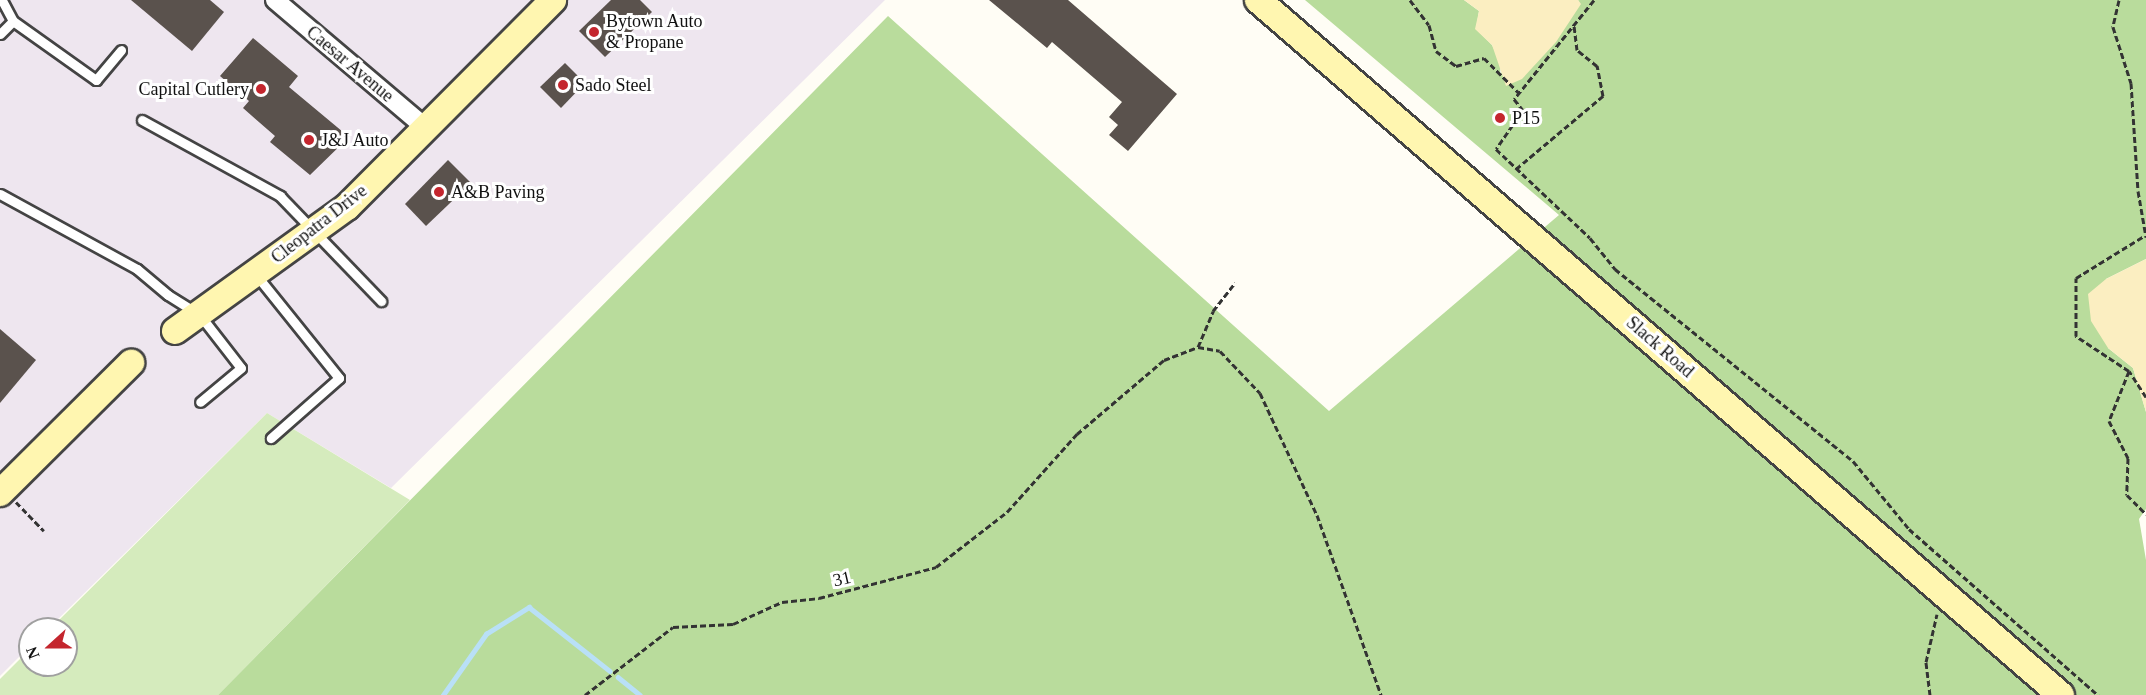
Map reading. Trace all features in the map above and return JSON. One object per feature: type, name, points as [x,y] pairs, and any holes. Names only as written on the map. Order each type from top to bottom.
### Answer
[{"type":"street","name":"Caesar Avenue","points":[[275,0],[426,128]]},
{"type":"street","name":"Cleopatra Drive","points":[[175,331],[347,207],[553,0]]},
{"type":"street","name":"Slack Road","points":[[1258,0],[2061,695]]},
{"type":"street","points":[[2,492],[131,363]]},
{"type":"lane","points":[[2,0],[13,21],[96,80],[121,50]]},
{"type":"lane","points":[[0,34],[13,21]]},
{"type":"lane","points":[[142,120],[280,196],[316,230],[381,302]]},
{"type":"lane","points":[[0,194],[137,269],[168,296],[199,314],[241,368],[200,402]]},
{"type":"lane","points":[[255,274],[339,378],[271,438]]},
{"type":"path","points":[[1410,0],[1429,25],[1436,51],[1456,66],[1484,58],[1519,93]]},
{"type":"path","points":[[1594,0],[1514,99],[1523,110],[1496,149],[1590,238],[1615,269],[1853,461],[1909,529],[2098,695]]},
{"type":"path","points":[[2119,0],[2114,27],[2131,83],[2145,236],[2076,278],[2076,336],[2130,371],[2146,397]]},
{"type":"path","points":[[1516,169],[1603,96],[1597,66],[1577,50],[1574,25]]},
{"type":"path","points":[[1235,283],[1213,311],[1198,347],[1220,351],[1260,393],[1317,515],[1381,695]]},
{"type":"path","name":"31","points":[[585,695],[600,682],[631,662],[673,627],[733,624],[782,602],[840,593],[936,567],[1007,512],[1077,434],[1164,360],[1198,347]]},
{"type":"path","points":[[2130,371],[2109,421],[2127,458],[2127,495],[2146,514]]},
{"type":"path","points":[[2,492],[44,531]]},
{"type":"path","points":[[1930,695],[1926,662],[1942,592]]},
{"type":"shaded area","points":[[0,0],[885,0],[391,488],[267,413],[60,617],[18,617],[18,658],[0,676]]},
{"type":"green space","points":[[1305,0],[1464,0],[1479,11],[1476,29],[1492,45],[1501,63],[1500,74],[1580,4],[1578,0],[2146,0],[2146,259],[2106,279],[2108,348],[2133,368],[2146,412],[2146,509],[2139,519],[2146,560],[2146,695],[218,695],[888,16],[1329,411],[1559,215]]},
{"type":"green space","points":[[267,413],[410,500],[218,695],[0,695],[0,679],[18,661],[18,677],[78,677],[78,617],[62,617]]},
{"type":"sand","points":[[1464,0],[1578,0],[1581,4],[1556,42],[1522,79],[1506,86],[1492,45],[1475,29],[1479,11]]},
{"type":"sand","points":[[2146,259],[2146,412],[2133,368],[2108,348],[2091,321],[2088,294],[2106,279]]},
{"type":"building","points":[[131,0],[210,0],[224,12],[192,51]]},
{"type":"building","points":[[611,0],[640,0],[652,12],[605,57],[579,31]]},
{"type":"building","points":[[989,0],[1068,0],[1177,94],[1128,151],[1109,135],[1118,125],[1109,117],[1122,102],[1052,42],[1047,48]]},
{"type":"building","points":[[253,38],[298,76],[289,87],[349,137],[310,175],[270,142],[275,136],[243,108],[249,101],[220,76]]},
{"type":"building","name":"Sado Steel","points":[[565,63],[585,83],[561,108],[540,87]]},
{"type":"building","name":"A&B Paving","points":[[448,160],[471,183],[426,226],[405,204]]},
{"type":"building","points":[[0,329],[36,360],[0,403]]},
{"type":"waterway","points":[[443,695],[486,634],[529,607],[610,671]]},
{"type":"waterway","points":[[618,677],[640,695]]},
{"type":"place","name":"Bytown Auto & Propane","points":[[594,32]]},
{"type":"place","name":"Sado Steel","points":[[563,85]]},
{"type":"place","name":"Capital Cutlery","points":[[261,89]]},
{"type":"place","name":"P15","points":[[1500,118]]},
{"type":"place","name":"J&J Auto","points":[[309,140]]},
{"type":"place","name":"A&B Paving","points":[[439,192]]}]
